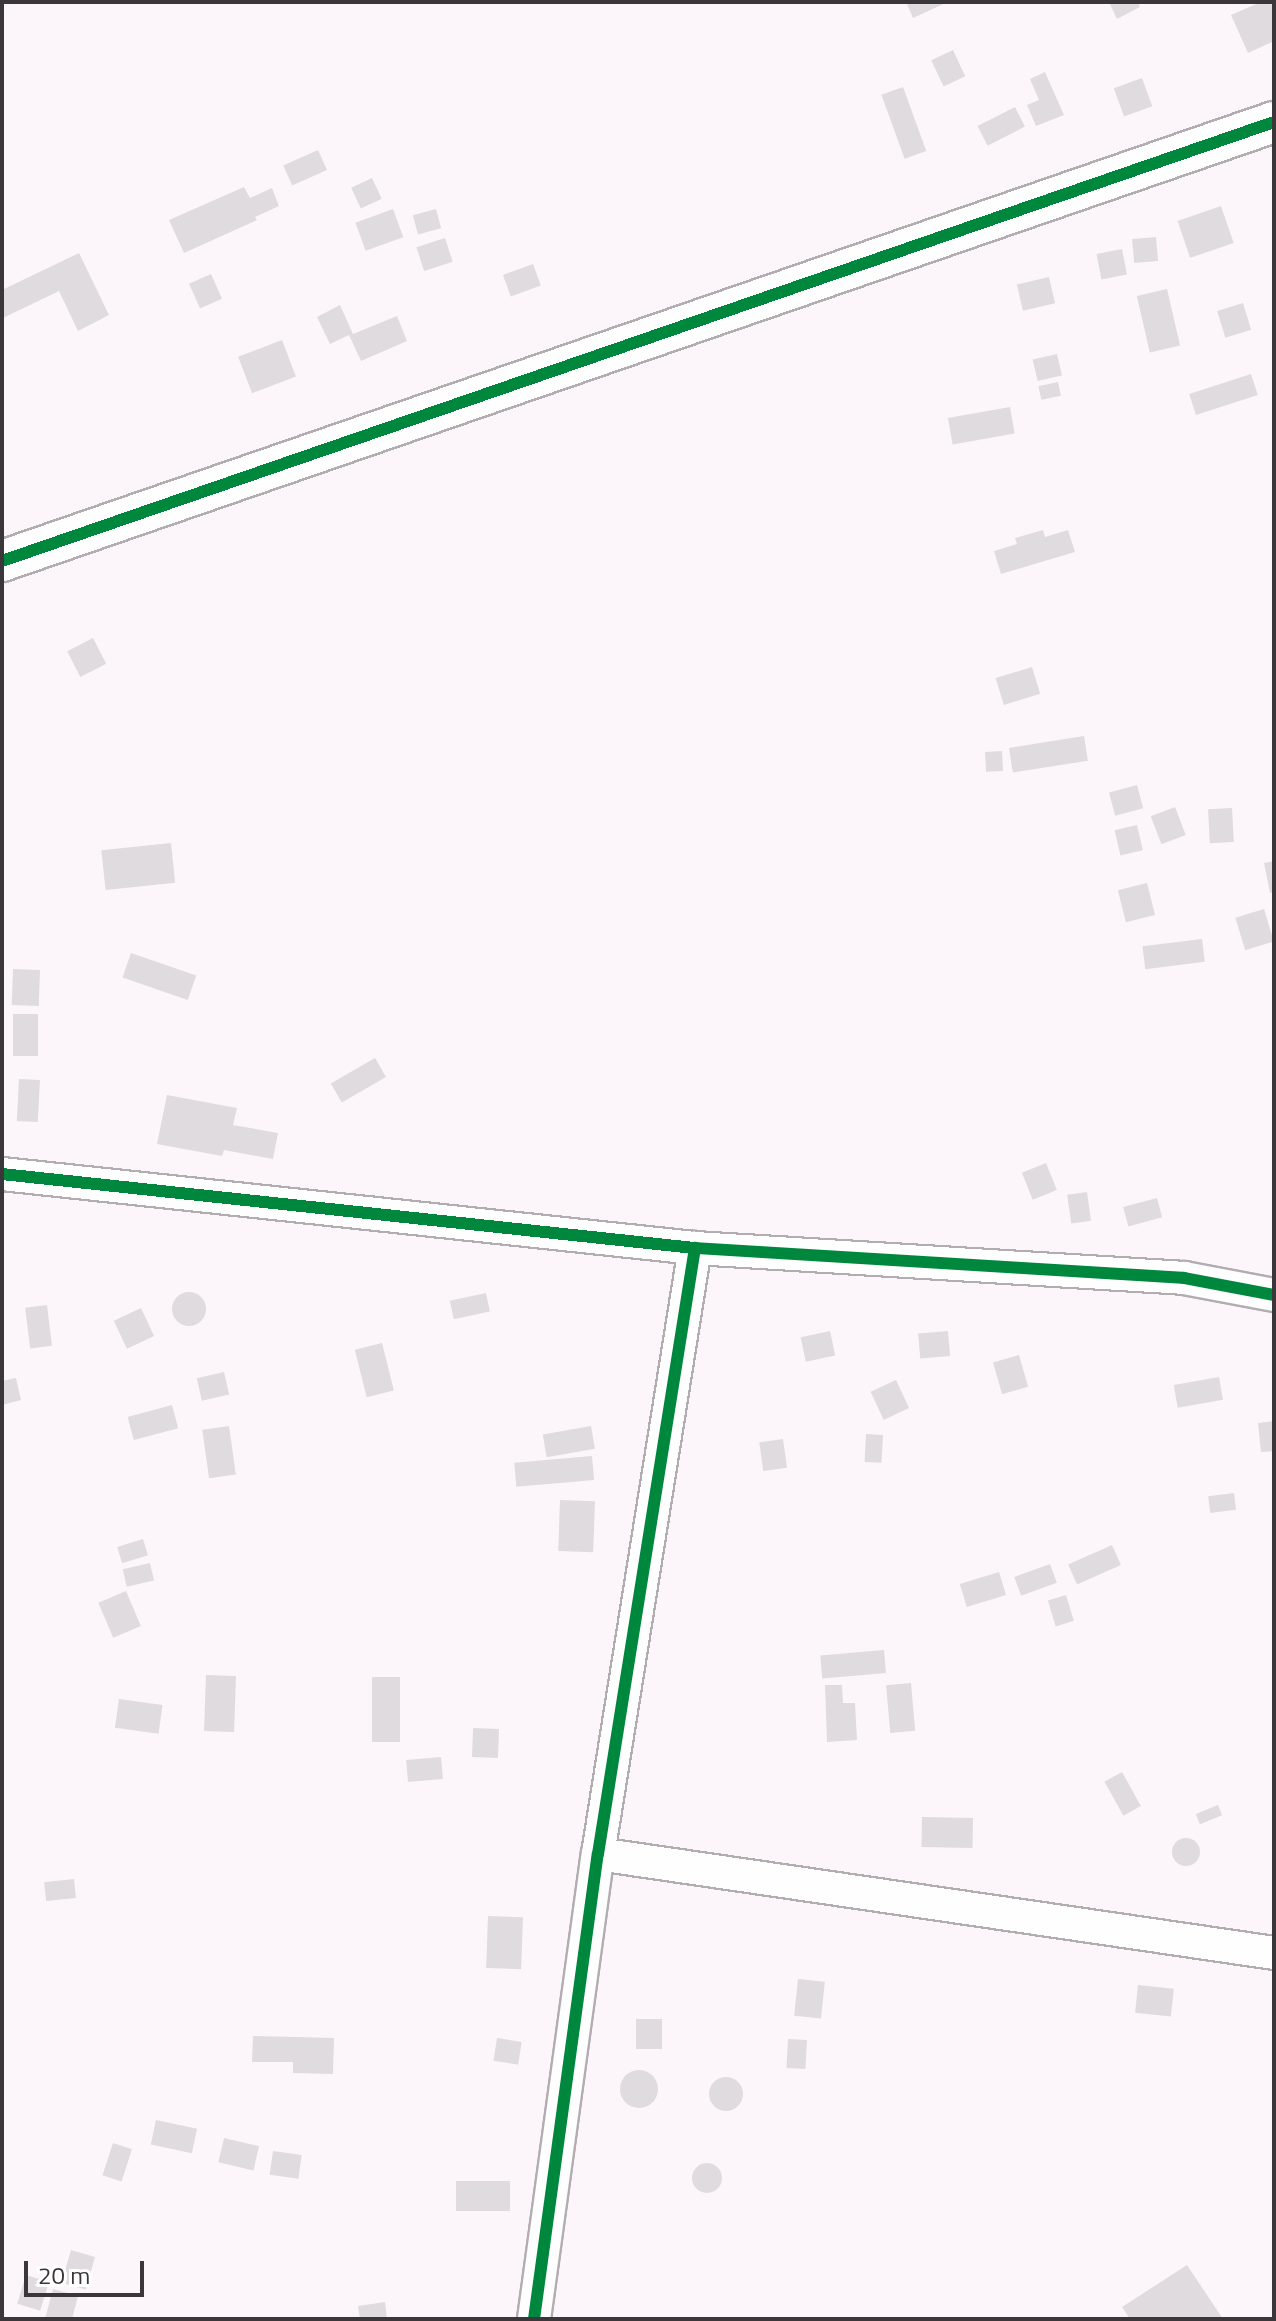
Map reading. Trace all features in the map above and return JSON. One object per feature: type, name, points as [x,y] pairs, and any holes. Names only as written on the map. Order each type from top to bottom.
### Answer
[{"type":"street","points":[[2,561],[1274,122]]},
{"type":"street","points":[[2,1174],[695,1248],[1184,1278],[1274,1295]]},
{"type":"street","points":[[534,2319],[598,1854],[695,1248]]},
{"type":"street","points":[[598,1854],[1274,1953]]},
{"type":"building","points":[[906,2],[948,2],[913,18]]},
{"type":"building","points":[[1109,2],[1138,2],[1140,7],[1117,19]]},
{"type":"building","points":[[1261,2],[1274,2],[1274,41],[1248,53],[1231,15]]},
{"type":"building","points":[[953,50],[965,76],[944,86],[931,60]]},
{"type":"building","points":[[1045,72],[1064,115],[1036,126],[1027,105],[1039,100],[1030,79]]},
{"type":"building","points":[[1142,78],[1152,106],[1124,116],[1114,88]]},
{"type":"building","points":[[903,87],[926,151],[905,159],[881,95]]},
{"type":"building","points":[[1015,107],[1025,127],[988,146],[978,126]]},
{"type":"building","points":[[318,150],[327,170],[292,186],[283,165]]},
{"type":"building","points":[[372,178],[382,199],[361,209],[351,188]]},
{"type":"building","points":[[244,187],[250,198],[272,188],[279,206],[255,217],[257,220],[184,253],[169,220]]},
{"type":"building","points":[[1221,206],[1234,243],[1190,258],[1178,221]]},
{"type":"building","points":[[393,209],[403,237],[366,251],[355,223]]},
{"type":"building","points":[[436,209],[441,228],[418,235],[413,215]]},
{"type":"building","points":[[1156,237],[1158,261],[1134,263],[1132,239]]},
{"type":"building","points":[[445,238],[453,262],[424,271],[416,247]]},
{"type":"building","points":[[1122,249],[1127,275],[1101,279],[1096,254]]},
{"type":"building","points":[[79,253],[109,315],[78,331],[59,291],[3,318],[2,290]]},
{"type":"building","points":[[533,264],[541,286],[511,297],[503,275]]},
{"type":"building","points":[[211,274],[222,299],[200,308],[189,284]]},
{"type":"building","points":[[1049,277],[1055,303],[1023,311],[1017,284]]},
{"type":"building","points":[[1167,289],[1180,346],[1150,352],[1137,296]]},
{"type":"building","points":[[1243,303],[1251,330],[1225,338],[1217,311]]},
{"type":"building","points":[[340,305],[353,334],[397,316],[407,341],[361,361],[349,335],[330,344],[317,317]]},
{"type":"building","points":[[282,340],[296,376],[252,393],[238,357]]},
{"type":"building","points":[[1057,354],[1062,375],[1038,381],[1033,360]]},
{"type":"building","points":[[1251,374],[1258,395],[1196,415],[1189,394]]},
{"type":"building","points":[[1058,382],[1061,396],[1041,400],[1038,386]]},
{"type":"building","points":[[1010,407],[1015,434],[953,445],[948,418]]},
{"type":"building","points":[[1043,530],[1045,537],[1068,530],[1075,552],[1001,574],[994,551],[1017,544],[1015,538]]},
{"type":"building","points":[[93,638],[106,664],[80,677],[67,651]]},
{"type":"building","points":[[1032,667],[1040,694],[1004,705],[996,678]]},
{"type":"building","points":[[1084,736],[1088,761],[1013,773],[1009,748]]},
{"type":"building","points":[[1002,751],[1003,771],[986,772],[985,752]]},
{"type":"building","points":[[1137,785],[1143,808],[1115,816],[1109,793]]},
{"type":"building","points":[[1175,807],[1186,835],[1161,844],[1151,816]]},
{"type":"building","points":[[1232,808],[1234,842],[1210,843],[1208,809]]},
{"type":"building","points":[[1137,825],[1143,850],[1120,856],[1115,830]]},
{"type":"building","points":[[171,843],[175,883],[106,890],[101,850]]},
{"type":"building","points":[[1274,861],[1274,892],[1270,893],[1264,863]]},
{"type":"building","points":[[1147,883],[1155,915],[1126,922],[1118,890]]},
{"type":"building","points":[[1264,909],[1274,942],[1245,950],[1235,918]]},
{"type":"building","points":[[1202,939],[1205,962],[1145,969],[1142,946]]},
{"type":"building","points":[[131,953],[196,975],[188,1000],[123,978]]},
{"type":"building","points":[[13,969],[40,970],[39,1006],[12,1005]]},
{"type":"building","points":[[13,1014],[38,1014],[38,1056],[13,1056]]},
{"type":"building","points":[[375,1058],[386,1077],[342,1103],[331,1084]]},
{"type":"building","points":[[19,1079],[40,1080],[38,1122],[17,1121]]},
{"type":"building","points":[[167,1095],[237,1108],[233,1125],[278,1133],[273,1159],[224,1150],[222,1156],[157,1144]]},
{"type":"building","points":[[1046,1163],[1057,1190],[1033,1200],[1022,1173]]},
{"type":"building","points":[[1087,1192],[1091,1221],[1071,1224],[1067,1195]]},
{"type":"building","points":[[1157,1198],[1162,1217],[1128,1226],[1123,1207]]},
{"type":"building","points":[[189,1292],[201,1297],[206,1309],[201,1321],[189,1326],[177,1321],[172,1309],[177,1297]]},
{"type":"building","points":[[486,1293],[490,1312],[454,1319],[450,1301]]},
{"type":"building","points":[[47,1305],[52,1346],[30,1348],[25,1308]]},
{"type":"building","points":[[141,1308],[154,1336],[127,1349],[114,1321]]},
{"type":"building","points":[[830,1331],[835,1355],[806,1362],[801,1337]]},
{"type":"building","points":[[948,1331],[950,1356],[920,1359],[918,1334]]},
{"type":"building","points":[[382,1343],[394,1391],[367,1397],[355,1350]]},
{"type":"building","points":[[1019,1355],[1028,1387],[1002,1394],[993,1362]]},
{"type":"building","points":[[224,1372],[229,1394],[202,1401],[197,1378]]},
{"type":"building","points":[[1219,1377],[1223,1400],[1178,1408],[1174,1385]]},
{"type":"building","points":[[16,1378],[21,1400],[2,1405],[2,1381]]},
{"type":"building","points":[[896,1380],[909,1408],[884,1420],[871,1392]]},
{"type":"building","points":[[172,1405],[178,1428],[134,1440],[128,1417]]},
{"type":"building","points":[[1274,1421],[1274,1451],[1261,1452],[1258,1423]]},
{"type":"building","points":[[229,1426],[236,1475],[209,1478],[202,1430]]},
{"type":"building","points":[[591,1426],[595,1449],[547,1457],[543,1435]]},
{"type":"building","points":[[866,1434],[883,1435],[882,1463],[865,1462]]},
{"type":"building","points":[[783,1439],[787,1468],[763,1471],[759,1442]]},
{"type":"building","points":[[592,1456],[594,1480],[516,1487],[514,1463]]},
{"type":"building","points":[[1234,1493],[1236,1510],[1210,1513],[1208,1496]]},
{"type":"building","points":[[560,1500],[595,1501],[593,1552],[558,1551]]},
{"type":"building","points":[[143,1539],[148,1555],[122,1563],[117,1547]]},
{"type":"building","points":[[1112,1545],[1121,1565],[1077,1585],[1068,1565]]},
{"type":"building","points":[[150,1563],[154,1581],[127,1587],[123,1569]]},
{"type":"building","points":[[1050,1564],[1057,1583],[1021,1596],[1014,1577]]},
{"type":"building","points":[[999,1572],[1006,1595],[967,1607],[960,1584]]},
{"type":"building","points":[[126,1591],[141,1626],[113,1638],[98,1603]]},
{"type":"building","points":[[1066,1595],[1074,1621],[1056,1626],[1048,1601]]},
{"type":"building","points":[[884,1650],[886,1673],[822,1678],[820,1656]]},
{"type":"building","points":[[206,1675],[236,1676],[234,1732],[204,1731]]},
{"type":"building","points":[[372,1677],[400,1677],[400,1742],[372,1742]]},
{"type":"building","points":[[911,1683],[915,1731],[890,1733],[886,1685]]},
{"type":"building","points":[[825,1685],[842,1685],[843,1703],[855,1703],[857,1740],[827,1742]]},
{"type":"building","points":[[119,1699],[163,1705],[159,1734],[115,1728]]},
{"type":"building","points":[[473,1728],[499,1729],[498,1758],[472,1757]]},
{"type":"building","points":[[441,1757],[443,1779],[408,1782],[406,1760]]},
{"type":"building","points":[[1122,1772],[1141,1806],[1123,1816],[1105,1782]]},
{"type":"building","points":[[1218,1805],[1222,1815],[1200,1824],[1196,1814]]},
{"type":"building","points":[[922,1817],[973,1818],[972,1848],[921,1847]]},
{"type":"building","points":[[1186,1838],[1196,1842],[1200,1852],[1196,1862],[1186,1866],[1176,1862],[1172,1852],[1176,1842]]},
{"type":"building","points":[[74,1879],[76,1898],[46,1901],[44,1882]]},
{"type":"building","points":[[488,1916],[523,1917],[521,1969],[486,1968]]},
{"type":"building","points":[[798,1979],[825,1982],[821,2019],[794,2016]]},
{"type":"building","points":[[1138,1985],[1174,1989],[1171,2017],[1135,2013]]},
{"type":"building","points":[[636,2019],[662,2019],[662,2049],[636,2049]]},
{"type":"building","points":[[253,2036],[334,2038],[333,2074],[293,2073],[293,2062],[252,2062]]},
{"type":"building","points":[[497,2038],[522,2042],[518,2065],[493,2061]]},
{"type":"building","points":[[788,2039],[807,2040],[805,2069],[786,2068]]},
{"type":"building","points":[[639,2070],[653,2075],[658,2089],[653,2103],[639,2108],[625,2103],[620,2089],[625,2075]]},
{"type":"building","points":[[726,2077],[738,2082],[743,2094],[738,2106],[726,2111],[714,2106],[709,2094],[714,2082]]},
{"type":"building","points":[[156,2120],[197,2129],[192,2153],[151,2144]]},
{"type":"building","points":[[224,2138],[259,2146],[253,2170],[218,2162]]},
{"type":"building","points":[[113,2143],[132,2149],[122,2182],[102,2175]]},
{"type":"building","points":[[273,2151],[302,2155],[298,2179],[270,2175]]},
{"type":"building","points":[[707,2163],[718,2167],[722,2178],[718,2189],[707,2193],[696,2189],[692,2178],[696,2167]]},
{"type":"building","points":[[456,2181],[510,2181],[510,2211],[456,2211]]},
{"type":"building","points":[[71,2250],[95,2257],[86,2290],[62,2283]]},
{"type":"building","points":[[1187,2265],[1223,2319],[1130,2319],[1122,2307]]},
{"type":"building","points":[[26,2275],[49,2282],[40,2311],[17,2304]]},
{"type":"building","points":[[53,2289],[78,2296],[72,2319],[45,2319]]},
{"type":"building","points":[[385,2302],[387,2319],[360,2319],[358,2306]]},
{"type":"cycle path","points":[[2,561],[1274,122]]},
{"type":"cycle path","points":[[2,1174],[695,1248],[1184,1278],[1274,1295]]},
{"type":"cycle path","points":[[534,2319],[598,1854],[695,1248]]}]
